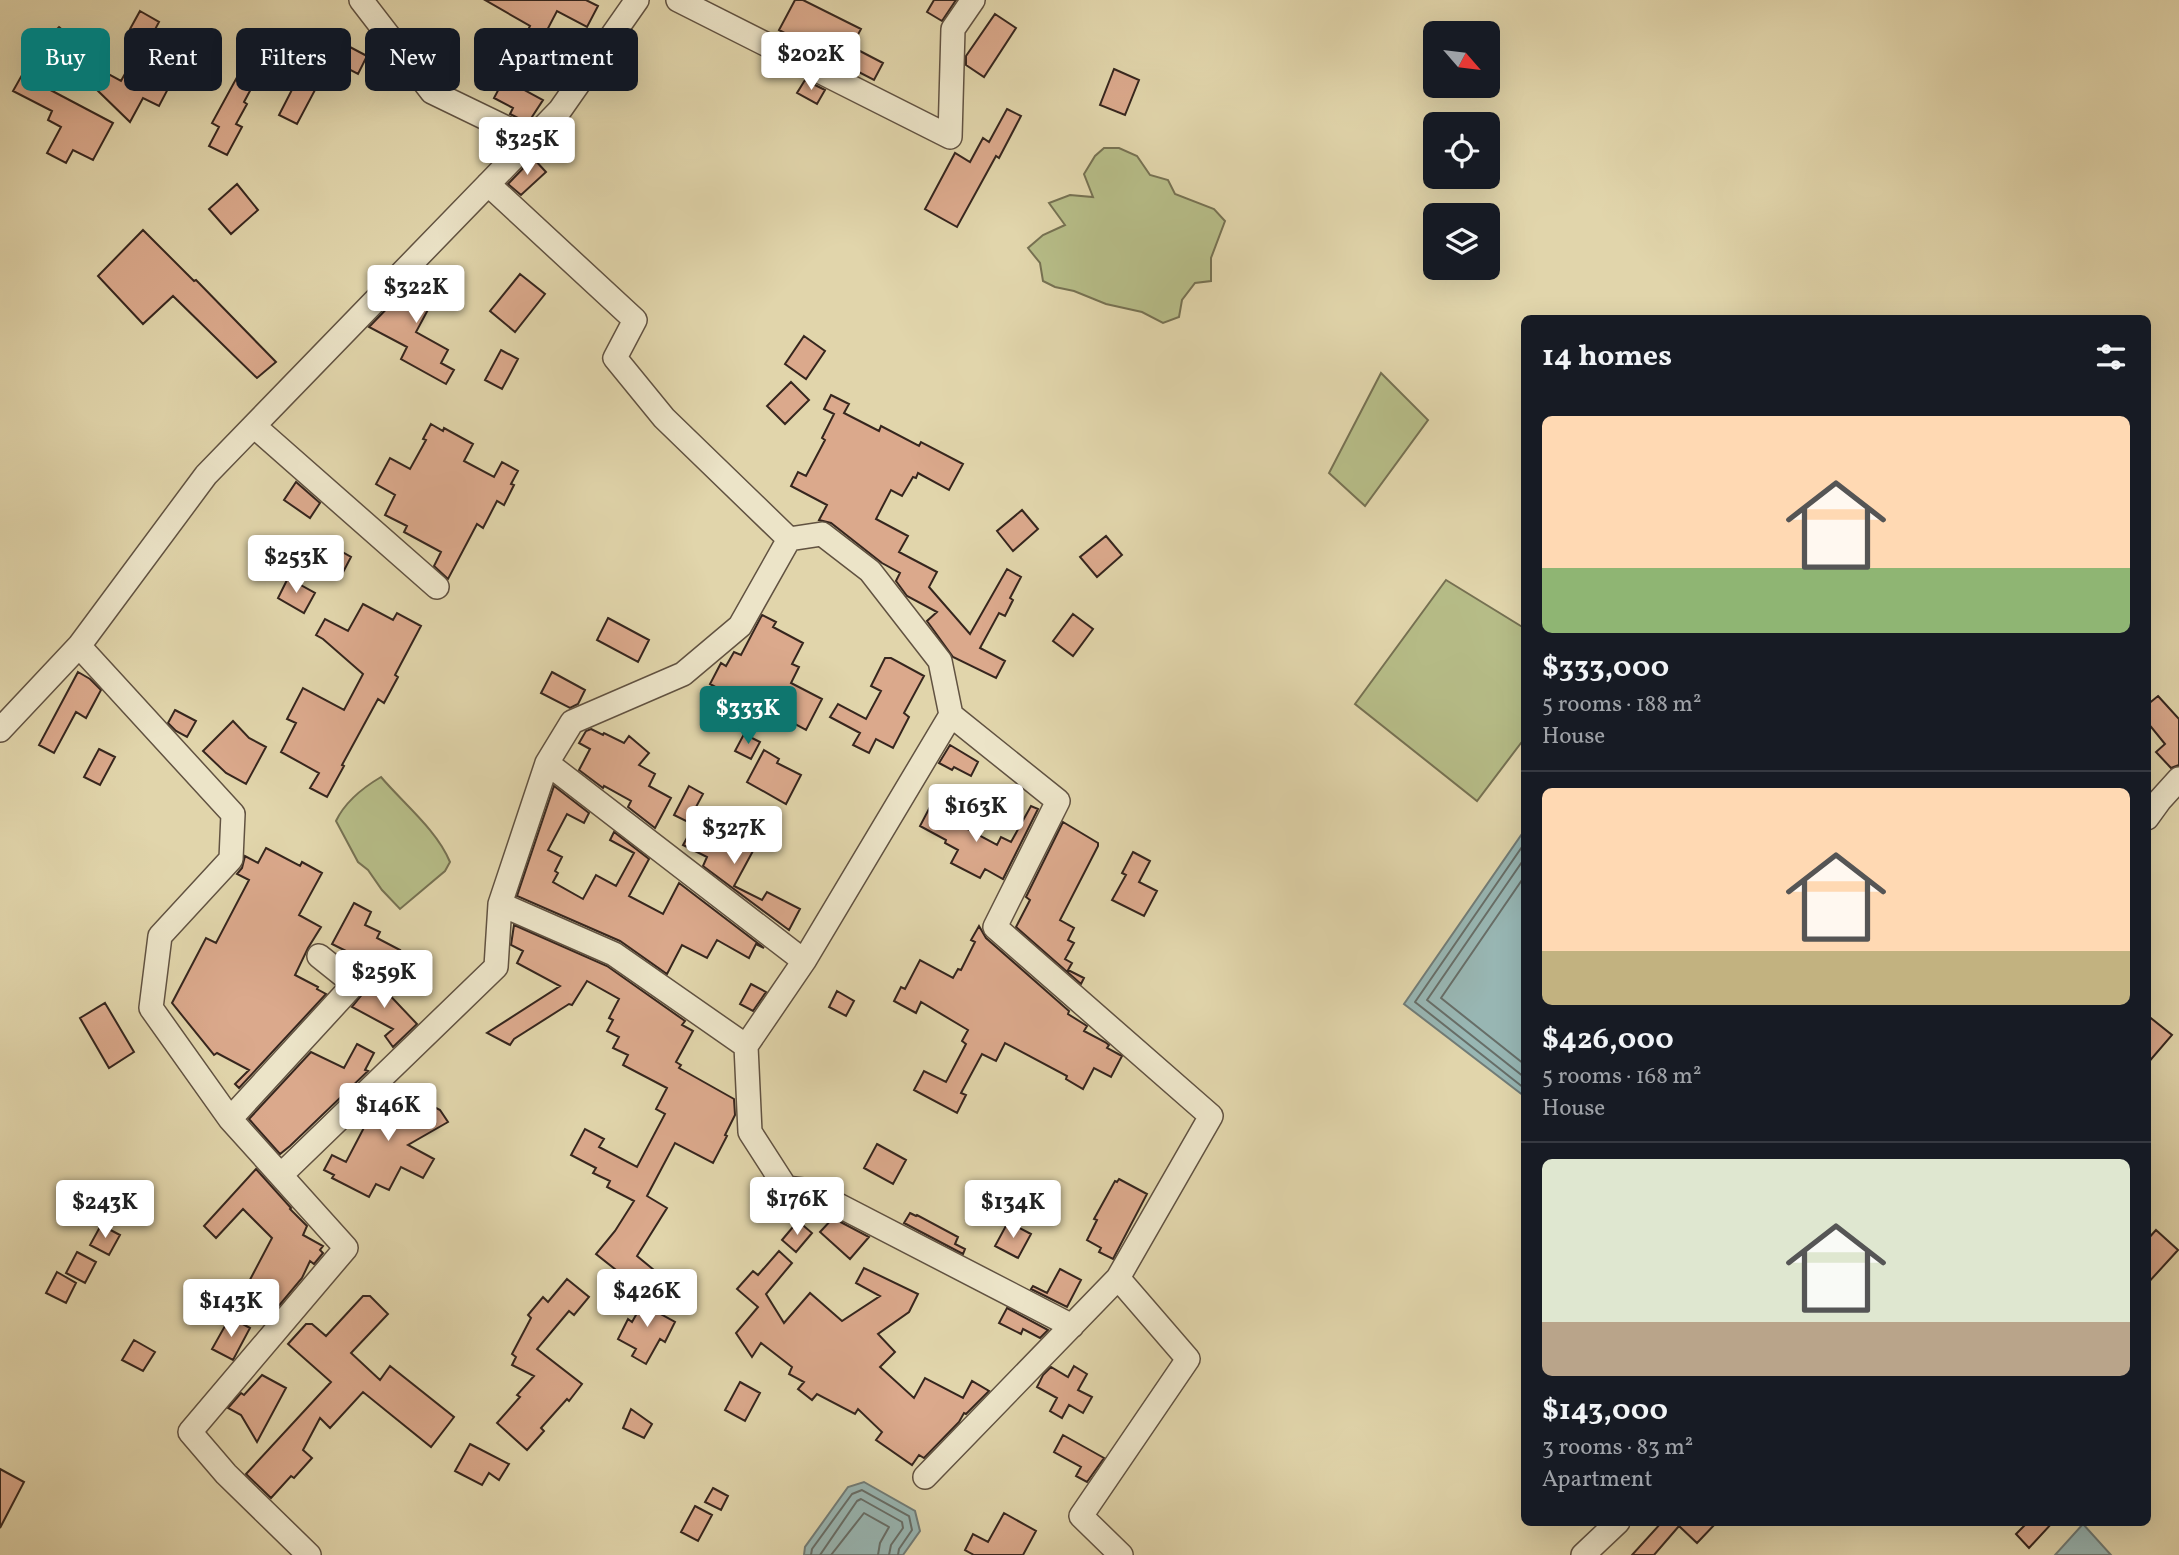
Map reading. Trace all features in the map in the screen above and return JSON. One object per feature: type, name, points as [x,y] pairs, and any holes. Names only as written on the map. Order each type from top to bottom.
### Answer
[{"type":"street","points":[[361,0],[432,92],[531,140]]},
{"type":"street","points":[[0,730],[79,646],[206,475],[560,110],[637,0]]},
{"type":"street","points":[[678,0],[950,137],[953,29],[973,0]]},
{"type":"street","points":[[488,184],[635,320],[615,358],[664,418],[789,539]]},
{"type":"street","points":[[254,426],[437,587]]},
{"type":"street","points":[[789,539],[822,534],[870,571],[940,661],[951,715],[1058,801],[995,927],[1211,1116],[1118,1278],[925,1477]]},
{"type":"street","points":[[282,1174],[496,967],[500,904],[547,763],[572,722],[683,674],[740,626],[789,539]]},
{"type":"street","points":[[79,646],[233,814],[231,859],[160,936],[150,1008],[230,1119],[346,1248],[190,1432],[226,1474],[309,1555]]},
{"type":"street","points":[[951,715],[804,961],[746,1046],[750,1132],[786,1188],[811,1191],[1072,1326]]},
{"type":"street","points":[[547,763],[804,961]]},
{"type":"street","points":[[2151,812],[2179,779]]},
{"type":"street","points":[[500,904],[614,954],[746,1046]]},
{"type":"street","points":[[230,1119],[354,984],[319,956]]},
{"type":"street","points":[[1118,1278],[1188,1359],[1081,1516],[1121,1555]]},
{"type":"street","points":[[1583,1555],[1614,1526]]},
{"type":"green space","points":[[1104,148],[1119,148],[1137,156],[1150,175],[1168,180],[1175,194],[1214,209],[1225,221],[1211,258],[1211,281],[1195,283],[1182,300],[1179,317],[1163,323],[1142,312],[1106,304],[1074,291],[1055,287],[1043,281],[1040,263],[1028,248],[1043,235],[1065,225],[1049,203],[1070,195],[1093,197],[1084,174],[1095,156]]},
{"type":"green space","points":[[1381,373],[1428,420],[1365,506],[1329,473]]},
{"type":"green space","points":[[1446,580],[1521,626],[1521,743],[1477,801],[1355,704]]},
{"type":"green space","points":[[381,777],[437,839],[450,862],[445,871],[400,909],[368,870],[358,862],[336,821],[356,796]]},
{"type":"water","points":[[1521,835],[1521,1094],[1404,1004]]},
{"type":"water","points":[[864,1482],[915,1511],[920,1531],[903,1555],[804,1555],[805,1547],[848,1487]]},
{"type":"water","points":[[2081,1526],[2085,1526],[2111,1555],[2055,1555]]},
{"type":"building","points":[[485,0],[586,0],[598,6],[587,27],[557,11],[548,28],[529,28],[530,26]]},
{"type":"building","points":[[795,0],[803,0],[861,29],[846,57],[806,36],[803,43],[779,30]]},
{"type":"building","points":[[934,0],[956,0],[942,21],[927,12]]},
{"type":"building","points":[[140,11],[159,22],[156,28],[131,28]]},
{"type":"building","points":[[995,14],[1016,28],[984,77],[966,65],[966,56]]},
{"type":"building","points":[[351,48],[365,55],[358,74],[351,70]]},
{"type":"building","points":[[858,50],[883,63],[874,80],[849,67]]},
{"type":"building","points":[[1114,69],[1139,80],[1125,115],[1100,105]]},
{"type":"building","points":[[110,75],[121,81],[124,76],[124,91],[167,91],[159,106],[143,98],[130,122],[98,91],[110,91]]},
{"type":"building","points":[[21,77],[21,91],[52,91],[113,123],[93,160],[73,150],[66,163],[47,153],[61,127],[48,120],[52,111],[13,91]]},
{"type":"building","points":[[236,79],[236,91],[250,91],[244,102],[247,104],[236,124],[242,127],[227,155],[209,146],[219,127],[212,123]]},
{"type":"building","points":[[805,80],[825,90],[817,104],[797,93]]},
{"type":"building","points":[[291,91],[314,91],[297,124],[279,115]]},
{"type":"building","points":[[498,91],[526,91],[543,100],[528,123],[510,114],[513,108],[494,98]]},
{"type":"building","points":[[1007,109],[1021,116],[957,227],[925,209],[955,153],[970,162],[983,138],[989,142]]},
{"type":"building","points":[[533,158],[546,172],[521,195],[508,184]]},
{"type":"building","points":[[237,184],[258,210],[231,234],[209,209]]},
{"type":"building","points":[[143,230],[276,362],[257,378],[173,296],[143,324],[98,276]]},
{"type":"building","points":[[427,267],[440,274],[436,281],[447,287],[437,307],[431,304],[416,332],[448,350],[441,363],[454,370],[446,384],[401,359],[407,347],[369,327]]},
{"type":"building","points":[[520,274],[545,294],[515,332],[490,311]]},
{"type":"building","points":[[804,336],[825,351],[806,379],[785,364]]},
{"type":"building","points":[[501,350],[518,359],[502,389],[485,380]]},
{"type":"building","points":[[791,382],[809,400],[785,424],[767,406]]},
{"type":"building","points":[[831,395],[849,404],[844,413],[879,431],[881,426],[919,446],[921,442],[963,464],[949,490],[918,473],[902,496],[891,490],[876,519],[908,536],[899,552],[937,572],[929,587],[970,634],[1007,569],[1021,577],[1010,598],[1013,600],[1005,616],[999,613],[980,648],[1005,661],[996,678],[953,657],[927,621],[937,612],[907,596],[896,581],[900,573],[882,563],[831,523],[819,520],[827,505],[791,486],[798,472],[806,476],[825,440],[822,438],[834,414],[824,409]]},
{"type":"building","points":[[431,424],[473,444],[464,461],[494,477],[502,462],[518,471],[504,505],[497,501],[483,528],[477,524],[448,579],[434,566],[441,552],[404,532],[407,526],[385,515],[395,495],[376,484],[390,458],[410,469],[426,440],[423,439]]},
{"type":"building","points":[[296,482],[320,503],[310,518],[284,500]]},
{"type":"building","points":[[1022,510],[1038,529],[1013,551],[997,531]]},
{"type":"building","points":[[1106,536],[1122,555],[1097,577],[1080,557]]},
{"type":"building","points":[[337,549],[351,557],[340,578],[326,570]]},
{"type":"building","points":[[288,578],[315,593],[304,613],[278,598]]},
{"type":"building","points":[[363,604],[393,620],[397,613],[421,626],[395,675],[398,677],[384,703],[378,699],[327,797],[310,788],[319,773],[281,752],[296,723],[287,719],[303,688],[344,710],[363,674],[316,635],[325,619],[348,631]]},
{"type":"building","points":[[1073,614],[1093,629],[1073,656],[1053,641]]},
{"type":"building","points":[[762,615],[776,622],[773,627],[803,643],[792,664],[799,667],[791,683],[822,699],[806,730],[771,711],[765,722],[744,711],[748,705],[710,684],[721,663],[726,666],[734,652],[741,655]]},
{"type":"building","points":[[608,618],[649,640],[638,662],[597,640]]},
{"type":"building","points":[[885,658],[891,658],[924,676],[904,713],[909,717],[893,748],[876,739],[869,753],[853,745],[860,733],[830,717],[838,704],[866,719],[881,691],[871,686]]},
{"type":"building","points":[[78,672],[101,690],[86,718],[76,712],[54,753],[39,745]]},
{"type":"building","points":[[552,672],[585,690],[578,704],[570,708],[541,693]]},
{"type":"building","points":[[2158,696],[2179,719],[2179,765],[2171,768],[2156,752],[2165,744],[2151,727],[2151,702]]},
{"type":"building","points":[[175,710],[196,721],[187,737],[168,723]]},
{"type":"building","points":[[233,721],[249,738],[266,747],[246,784],[226,773],[203,751]]},
{"type":"building","points":[[591,729],[624,743],[629,736],[649,753],[639,765],[655,774],[649,786],[671,798],[655,828],[628,807],[631,801],[604,786],[603,788],[579,770],[590,749],[579,743],[586,731]]},
{"type":"building","points":[[744,734],[760,742],[751,759],[735,751]]},
{"type":"building","points":[[950,745],[978,762],[971,776],[939,763]]},
{"type":"building","points":[[99,749],[115,757],[100,785],[84,777]]},
{"type":"building","points":[[764,750],[779,759],[777,763],[801,775],[786,804],[747,782]]},
{"type":"building","points":[[554,786],[589,813],[584,823],[567,814],[548,850],[562,857],[553,882],[583,899],[596,875],[616,886],[634,853],[610,840],[614,832],[649,859],[629,896],[663,914],[679,883],[764,948],[756,944],[749,958],[717,940],[707,958],[682,945],[667,974],[620,941],[517,896]]},
{"type":"building","points":[[689,786],[703,794],[688,822],[674,815]]},
{"type":"building","points":[[932,803],[947,810],[943,816],[997,845],[1001,837],[1011,842],[1031,806],[1038,809],[1003,879],[985,869],[980,878],[951,863],[958,850],[920,826]]},
{"type":"building","points":[[700,814],[724,827],[722,830],[754,849],[734,886],[762,900],[767,892],[800,909],[789,930],[703,866],[707,857],[683,845]]},
{"type":"building","points":[[1063,822],[1098,843],[1060,920],[1074,928],[1068,940],[1074,943],[1065,959],[1072,963],[1068,970],[1084,978],[1081,984],[1016,927],[1030,900],[1026,897]]},
{"type":"building","points":[[266,848],[300,866],[302,862],[322,873],[299,915],[321,927],[295,975],[326,994],[239,1088],[235,1084],[249,1070],[217,1053],[214,1055],[172,1003],[206,938],[216,943],[249,880],[237,874],[242,868],[245,856],[258,863]]},
{"type":"building","points":[[1133,852],[1150,861],[1139,882],[1157,891],[1144,916],[1112,900],[1126,875],[1122,873]]},
{"type":"building","points":[[354,903],[371,912],[365,925],[380,932],[377,938],[400,950],[385,978],[349,959],[352,954],[332,944]]},
{"type":"building","points":[[514,925],[607,966],[685,1021],[682,1025],[693,1031],[676,1062],[681,1065],[679,1068],[734,1099],[735,1115],[713,1163],[675,1143],[647,1196],[667,1208],[637,1256],[660,1275],[645,1293],[596,1254],[634,1201],[607,1187],[610,1181],[593,1173],[596,1168],[571,1155],[585,1129],[604,1139],[599,1147],[637,1167],[665,1114],[656,1109],[667,1088],[623,1065],[628,1055],[613,1048],[619,1037],[607,1031],[613,1020],[609,1018],[619,999],[587,981],[572,1005],[569,1004],[514,1039],[510,1045],[487,1033],[560,986],[517,963],[523,951],[511,945]]},
{"type":"building","points":[[979,926],[986,938],[1069,1011],[1068,1014],[1087,1026],[1084,1031],[1105,1042],[1109,1045],[1107,1048],[1122,1056],[1111,1077],[1094,1068],[1083,1089],[1066,1079],[1067,1076],[1005,1043],[996,1061],[982,1054],[961,1093],[966,1095],[957,1113],[914,1090],[924,1071],[946,1082],[966,1044],[962,1041],[968,1030],[921,1002],[916,1013],[894,1001],[901,987],[905,989],[920,960],[953,978],[958,969],[961,970],[975,942],[971,940]]},
{"type":"building","points":[[364,968],[417,1024],[393,1047],[385,1036],[393,1029],[352,1007],[368,987],[362,972]]},
{"type":"building","points":[[751,984],[766,992],[753,1011],[740,1004]]},
{"type":"building","points":[[837,991],[854,1001],[846,1016],[829,1007]]},
{"type":"building","points":[[105,1003],[134,1052],[109,1068],[80,1018]]},
{"type":"building","points":[[2151,1018],[2172,1035],[2151,1059]]},
{"type":"building","points":[[357,1044],[374,1053],[365,1070],[368,1071],[280,1154],[249,1119],[311,1052],[344,1068]]},
{"type":"building","points":[[394,1085],[440,1110],[448,1122],[408,1145],[434,1159],[423,1178],[401,1167],[389,1190],[376,1184],[369,1197],[332,1178],[334,1175],[324,1170],[332,1155],[346,1162],[368,1120],[361,1117]]},
{"type":"building","points":[[877,1144],[906,1160],[893,1184],[864,1168]]},
{"type":"building","points":[[256,1169],[307,1226],[303,1235],[323,1246],[320,1250],[323,1253],[314,1264],[310,1261],[302,1278],[277,1308],[244,1291],[272,1238],[243,1209],[216,1238],[204,1226]]},
{"type":"building","points":[[1119,1179],[1147,1194],[1113,1259],[1099,1252],[1101,1248],[1087,1240],[1097,1220],[1094,1219],[1115,1181]]},
{"type":"building","points":[[910,1213],[958,1237],[955,1244],[965,1249],[963,1254],[904,1223]]},
{"type":"building","points":[[833,1218],[869,1237],[850,1259],[820,1232]]},
{"type":"building","points":[[798,1221],[812,1233],[796,1252],[782,1240]]},
{"type":"building","points":[[1008,1222],[1031,1234],[1018,1258],[995,1246]]},
{"type":"building","points":[[101,1225],[120,1235],[109,1255],[90,1245]]},
{"type":"building","points":[[2156,1230],[2178,1250],[2151,1280],[2151,1236]]},
{"type":"building","points":[[779,1251],[792,1263],[766,1294],[784,1323],[810,1293],[842,1321],[880,1296],[856,1283],[864,1268],[918,1294],[909,1312],[878,1334],[895,1352],[880,1367],[914,1398],[925,1378],[963,1398],[972,1381],[989,1391],[964,1413],[959,1422],[924,1458],[919,1455],[912,1465],[876,1440],[882,1432],[858,1409],[855,1414],[817,1394],[812,1400],[798,1389],[804,1382],[789,1374],[792,1367],[761,1343],[752,1357],[736,1333],[758,1307],[737,1289],[753,1271],[758,1275]]},
{"type":"building","points":[[77,1252],[96,1262],[85,1283],[66,1273]]},
{"type":"building","points":[[1060,1269],[1081,1280],[1067,1307],[1031,1289],[1033,1286],[1047,1293]]},
{"type":"building","points":[[57,1272],[76,1283],[66,1303],[46,1293]]},
{"type":"building","points":[[567,1279],[589,1297],[574,1315],[569,1311],[537,1349],[582,1384],[541,1428],[544,1431],[527,1450],[497,1423],[534,1376],[512,1365],[516,1357],[512,1354],[531,1318],[528,1315],[543,1297],[548,1302]]},
{"type":"building","points":[[649,1292],[665,1301],[659,1313],[675,1322],[665,1342],[660,1339],[646,1364],[632,1356],[636,1349],[618,1339],[628,1319],[632,1322]]},
{"type":"building","points":[[363,1296],[370,1296],[388,1314],[351,1353],[380,1380],[390,1366],[454,1417],[431,1447],[363,1392],[330,1428],[320,1418],[303,1450],[312,1458],[271,1498],[246,1474],[331,1382],[288,1344],[306,1324],[312,1324],[326,1336]]},
{"type":"building","points":[[1007,1308],[1048,1330],[1040,1338],[1023,1329],[1021,1334],[999,1323]]},
{"type":"building","points":[[230,1317],[250,1328],[233,1360],[212,1349]]},
{"type":"building","points":[[134,1340],[155,1352],[143,1371],[122,1360]]},
{"type":"building","points":[[1074,1366],[1087,1374],[1078,1390],[1092,1397],[1083,1413],[1069,1405],[1062,1418],[1050,1411],[1057,1398],[1037,1387],[1051,1367],[1068,1377]]},
{"type":"building","points":[[262,1375],[286,1388],[257,1442],[241,1415],[228,1408]]},
{"type":"building","points":[[740,1382],[760,1393],[745,1421],[725,1410]]},
{"type":"building","points":[[631,1409],[652,1424],[644,1438],[623,1428]]},
{"type":"building","points":[[1063,1435],[1104,1458],[1087,1482],[1076,1476],[1081,1467],[1054,1452]]},
{"type":"building","points":[[470,1444],[509,1464],[499,1480],[489,1473],[482,1485],[455,1471]]},
{"type":"building","points":[[0,1469],[24,1482],[0,1528]]},
{"type":"building","points":[[713,1488],[728,1496],[721,1510],[705,1502]]},
{"type":"building","points":[[695,1506],[712,1515],[698,1541],[681,1532]]},
{"type":"building","points":[[1004,1513],[1036,1531],[1023,1555],[974,1555],[965,1550],[973,1534],[988,1542]]},
{"type":"building","points":[[1658,1526],[1679,1526],[1654,1555],[1632,1555]]},
{"type":"building","points":[[1679,1526],[1713,1526],[1697,1543]]},
{"type":"building","points":[[2024,1526],[2049,1526],[2029,1548],[2016,1534]]}]
